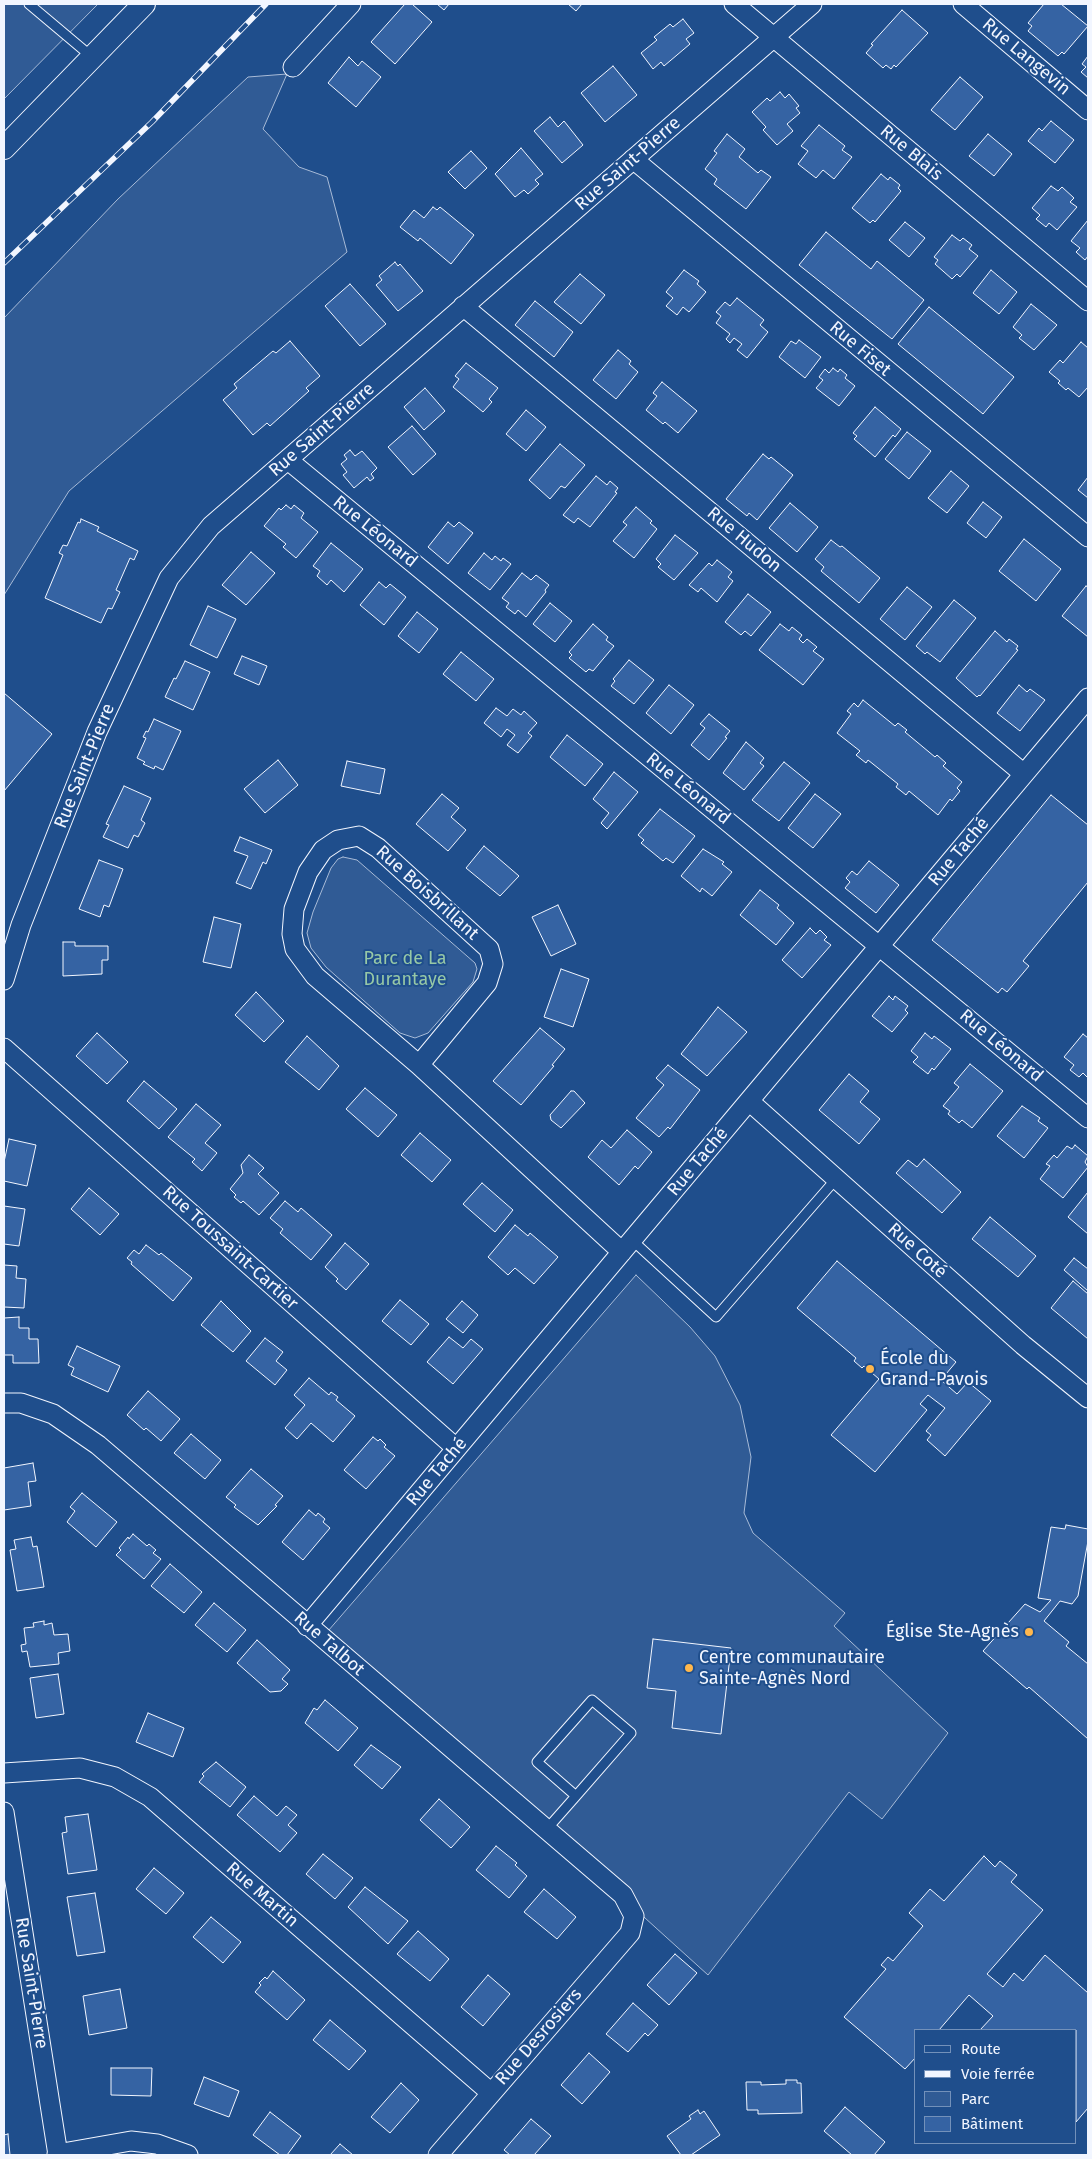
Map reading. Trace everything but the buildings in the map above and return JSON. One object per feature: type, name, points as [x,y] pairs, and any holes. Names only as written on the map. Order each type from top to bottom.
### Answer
[{"type":"street","points":[[4,148],[144,4]]},
{"type":"street","points":[[293,66],[351,4]]},
{"type":"street","name":"Rue Blais","points":[[734,4],[772,38],[1088,301]]},
{"type":"street","name":"Rue Saint-Pierre","points":[[4,980],[21,925],[97,732],[168,578],[211,526],[812,4]]},
{"type":"street","name":"Rue Langevin","points":[[963,4],[1088,110]]},
{"type":"street","name":"Rue Fiset","points":[[633,159],[1088,537]]},
{"type":"street","name":"Rue Hudon","points":[[463,306],[1024,774]]},
{"type":"street","name":"Rue Léonard","points":[[288,460],[1088,1118]]},
{"type":"street","name":"Rue Taché","points":[[307,1626],[1088,698]]},
{"type":"street","name":"Rue Boisbrillant","points":[[419,1065],[487,983],[493,964],[489,949],[378,848],[359,836],[338,840],[323,850],[308,872],[294,909],[292,934],[295,949],[315,976],[627,1246]]},
{"type":"street","name":"Rue Toussaint-Cartier","points":[[4,1048],[456,1448]]},
{"type":"street","name":"Rue Coté","points":[[749,1101],[1023,1345],[1088,1398]]},
{"type":"street","name":"Rue Talbot","points":[[4,1403],[21,1403],[53,1414],[98,1445],[623,1895],[634,1916]]},
{"type":"street","name":"Rue Martin","points":[[4,1773],[80,1768],[115,1777],[150,1797],[490,2092]]},
{"type":"street","name":"Rue Saint-Pierre","points":[[4,1812],[58,2155]]},
{"type":"street","name":"Rue Desrosiers","points":[[438,2155],[490,2092],[630,1933],[634,1916]]},
{"type":"street","points":[[58,2155],[131,2142],[157,2144],[188,2155]]},
{"type":"lane","points":[[29,4],[92,58]]},
{"type":"lane","points":[[627,1246],[716,1317],[836,1179]]},
{"type":"lane","points":[[546,1830],[576,1796],[631,1733],[592,1700],[537,1762],[576,1796]]},
{"type":"green space","points":[[4,4],[98,4],[4,99]]},
{"type":"green space","points":[[287,74],[263,129],[299,167],[327,177],[347,252],[69,491],[4,595],[4,318],[118,199],[248,77]]},
{"type":"green space","name":"Parc de La Durantaye","points":[[343,857],[357,860],[475,963],[477,969],[473,982],[428,1033],[415,1038],[400,1033],[326,967],[311,948],[307,933],[313,912],[331,868],[338,859]]},
{"type":"green space","points":[[636,1275],[690,1327],[715,1356],[740,1405],[751,1457],[744,1513],[753,1533],[845,1613],[834,1626],[948,1733],[882,1819],[849,1792],[708,1975],[328,1631]]},
{"type":"railway","points":[[4,263],[152,122],[266,4]]},
{"type":"place","name":"École du Grand-Pavois","points":[[870,1369]]},
{"type":"place","name":"Église Ste-Agnès","points":[[1029,1632]]},
{"type":"place","name":"Centre communautaire Sainte-Agnès Nord","points":[[689,1668]]}]
